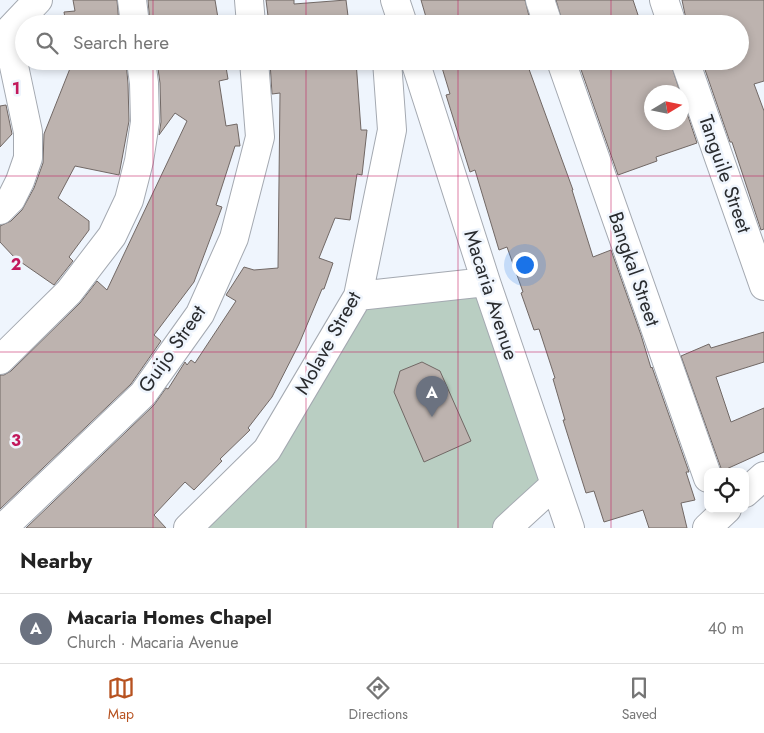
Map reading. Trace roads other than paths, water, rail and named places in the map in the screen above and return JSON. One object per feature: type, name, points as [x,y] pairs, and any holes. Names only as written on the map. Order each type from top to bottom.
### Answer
[{"type":"street","points":[[24,15],[38,0]]},
{"type":"street","points":[[132,0],[134,15]]},
{"type":"street","points":[[249,0],[250,15]]},
{"type":"street","points":[[382,0],[383,15]]},
{"type":"street","points":[[395,0],[400,15]]},
{"type":"street","points":[[540,0],[545,15]]},
{"type":"street","points":[[664,0],[669,15]]},
{"type":"street","points":[[0,210],[11,199],[28,158],[28,132],[3,37],[15,24]]},
{"type":"street","points":[[0,360],[69,292],[112,236],[129,200],[139,161],[145,122],[142,70]]},
{"type":"street","name":"Guijo Street","points":[[3,528],[143,394],[200,314],[234,238],[260,137],[255,70]]},
{"type":"street","name":"Molave Street","points":[[188,528],[267,450],[358,296],[392,130],[387,70]]},
{"type":"street","name":"Macaria Avenue","points":[[418,70],[486,282],[570,528]]},
{"type":"street","name":"Bangkal Street","points":[[564,70],[704,468]]},
{"type":"street","name":"Tanguile Street","points":[[689,70],[756,240],[764,286]]},
{"type":"street","points":[[358,296],[486,282]]},
{"type":"street","points":[[749,489],[764,476]]},
{"type":"street","points":[[506,528],[554,485]]},
{"type":"place","name":"Macaria Homes Chapel","points":[[432,417]]}]
